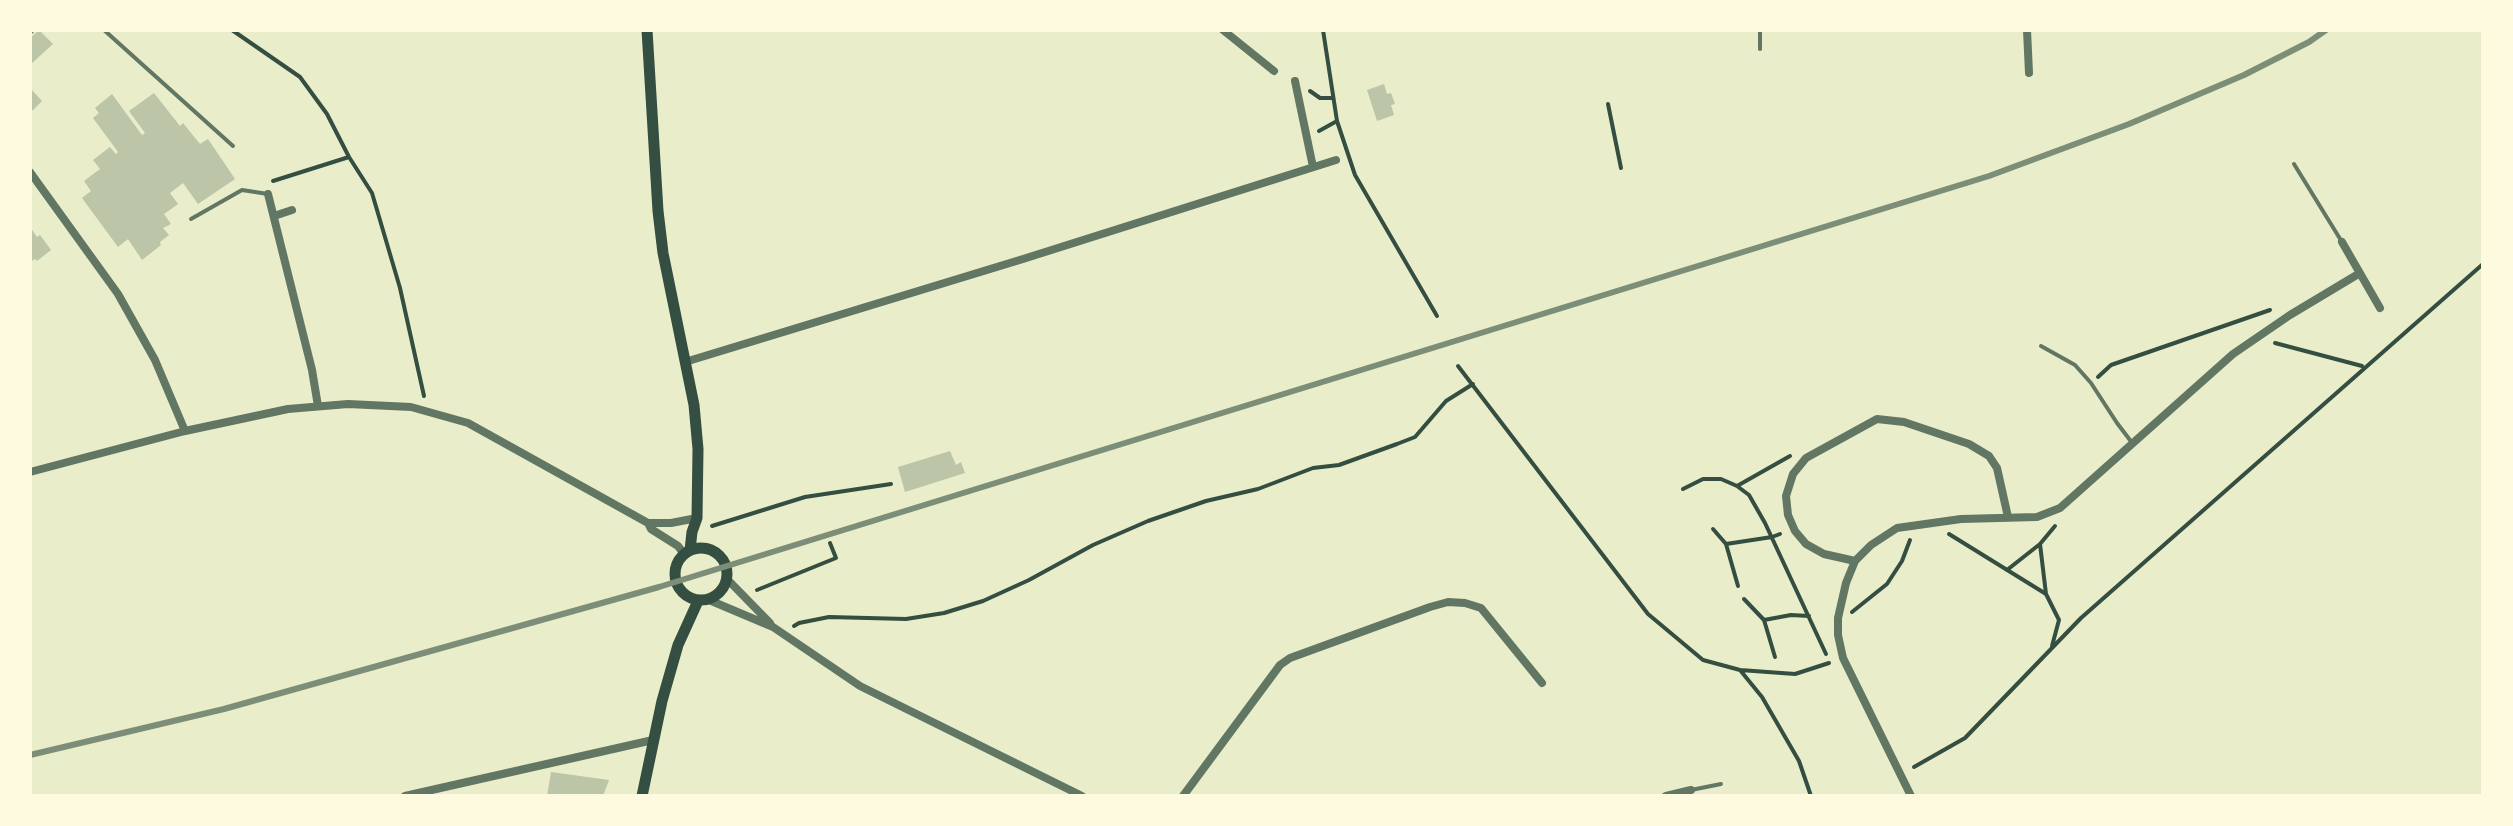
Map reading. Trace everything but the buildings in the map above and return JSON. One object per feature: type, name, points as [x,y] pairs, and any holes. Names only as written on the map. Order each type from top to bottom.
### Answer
[{"type":"main road","points":[[647,30],[658,211],[694,405],[699,524],[710,549]]},
{"type":"main road","points":[[699,524],[692,532],[687,552],[676,565],[676,580],[681,592],[704,600]]},
{"type":"main road","points":[[642,796],[678,646],[704,600],[720,593],[728,579],[726,564],[718,553],[700,548],[687,552]]},
{"type":"street","points":[[1223,30],[1274,71]]},
{"type":"street","points":[[2027,30],[2029,72]]},
{"type":"street","points":[[1295,81],[1312,168]]},
{"type":"street","points":[[685,362],[1336,160]]},
{"type":"street","points":[[30,172],[118,294],[154,360],[185,431]]},
{"type":"street","points":[[268,194],[318,406]]},
{"type":"street","points":[[274,216],[292,210]]},
{"type":"street","points":[[2342,242],[2380,308]]},
{"type":"street","points":[[1912,796],[1843,658],[1838,618],[1856,561],[1871,545],[1897,528],[2037,516],[2056,509],[2233,354],[2360,274]]},
{"type":"street","points":[[30,472],[185,431],[318,406],[412,407],[468,423],[648,523],[687,552]]},
{"type":"street","points":[[1856,561],[1824,554],[1806,544],[1788,516],[1786,496],[1793,474],[1806,458],[1876,419],[1904,422],[1968,444],[1989,456],[1997,468],[2008,517]]},
{"type":"street","points":[[648,523],[699,524]]},
{"type":"street","points":[[728,579],[773,627],[860,686],[1082,796]]},
{"type":"street","points":[[704,600],[773,627]]},
{"type":"street","points":[[1183,796],[1280,665],[1430,607],[1465,602],[1480,608],[1542,683]]},
{"type":"street","points":[[405,796],[653,740]]},
{"type":"street","points":[[1666,796],[1691,790]]},
{"type":"lane","points":[[104,30],[233,146]]},
{"type":"lane","points":[[1760,30],[1760,49]]},
{"type":"lane","points":[[2294,164],[2342,242]]},
{"type":"lane","points":[[191,219],[242,190],[268,194]]},
{"type":"lane","points":[[2225,344],[2233,354]]},
{"type":"lane","points":[[2041,346],[2074,365],[2134,444]]},
{"type":"lane","points":[[1691,790],[1721,784]]},
{"type":"path","points":[[232,30],[300,77],[327,114],[372,193],[400,288],[427,411]]},
{"type":"path","points":[[1323,30],[1337,121],[1355,176],[1437,316]]},
{"type":"path","points":[[1608,104],[1620,168]]},
{"type":"path","points":[[1307,138],[1337,121]]},
{"type":"path","points":[[250,191],[349,156]]},
{"type":"path","points":[[1901,774],[1965,738],[2081,618],[2483,264]]},
{"type":"path","points":[[2091,383],[2111,365],[2271,310],[2290,316]]},
{"type":"path","points":[[2256,338],[2365,366]]},
{"type":"path","points":[[1458,366],[1648,614],[1702,660],[1740,670],[1795,674],[1843,658]]},
{"type":"path","points":[[783,634],[800,623],[829,617],[906,619],[982,601],[1148,521],[1397,444],[1415,436],[1446,401],[1472,384]]},
{"type":"path","points":[[1737,486],[1792,456],[1806,458]]},
{"type":"path","points":[[1683,489],[1703,479],[1720,480],[1749,495],[1828,658]]},
{"type":"path","points":[[699,524],[805,497],[891,484]]},
{"type":"path","points":[[2007,570],[2040,544],[2058,522],[2056,509]]},
{"type":"path","points":[[1838,618],[1854,611],[1887,584],[1910,540],[1927,523],[2046,594]]},
{"type":"path","points":[[1713,529],[1726,544],[1738,586]]},
{"type":"path","points":[[1726,544],[1772,537]]},
{"type":"path","points":[[744,596],[836,558],[830,543]]},
{"type":"path","points":[[2040,544],[2046,594],[2060,620],[2051,650]]},
{"type":"path","points":[[1744,599],[1764,620],[1776,657]]},
{"type":"path","points":[[1764,620],[1809,616]]},
{"type":"path","points":[[1740,670],[1762,696],[1799,760],[1810,796]]},
{"type":"railway","points":[[30,755],[224,709],[659,587],[1989,176],[2129,124],[2244,75],[2326,30]]}]
